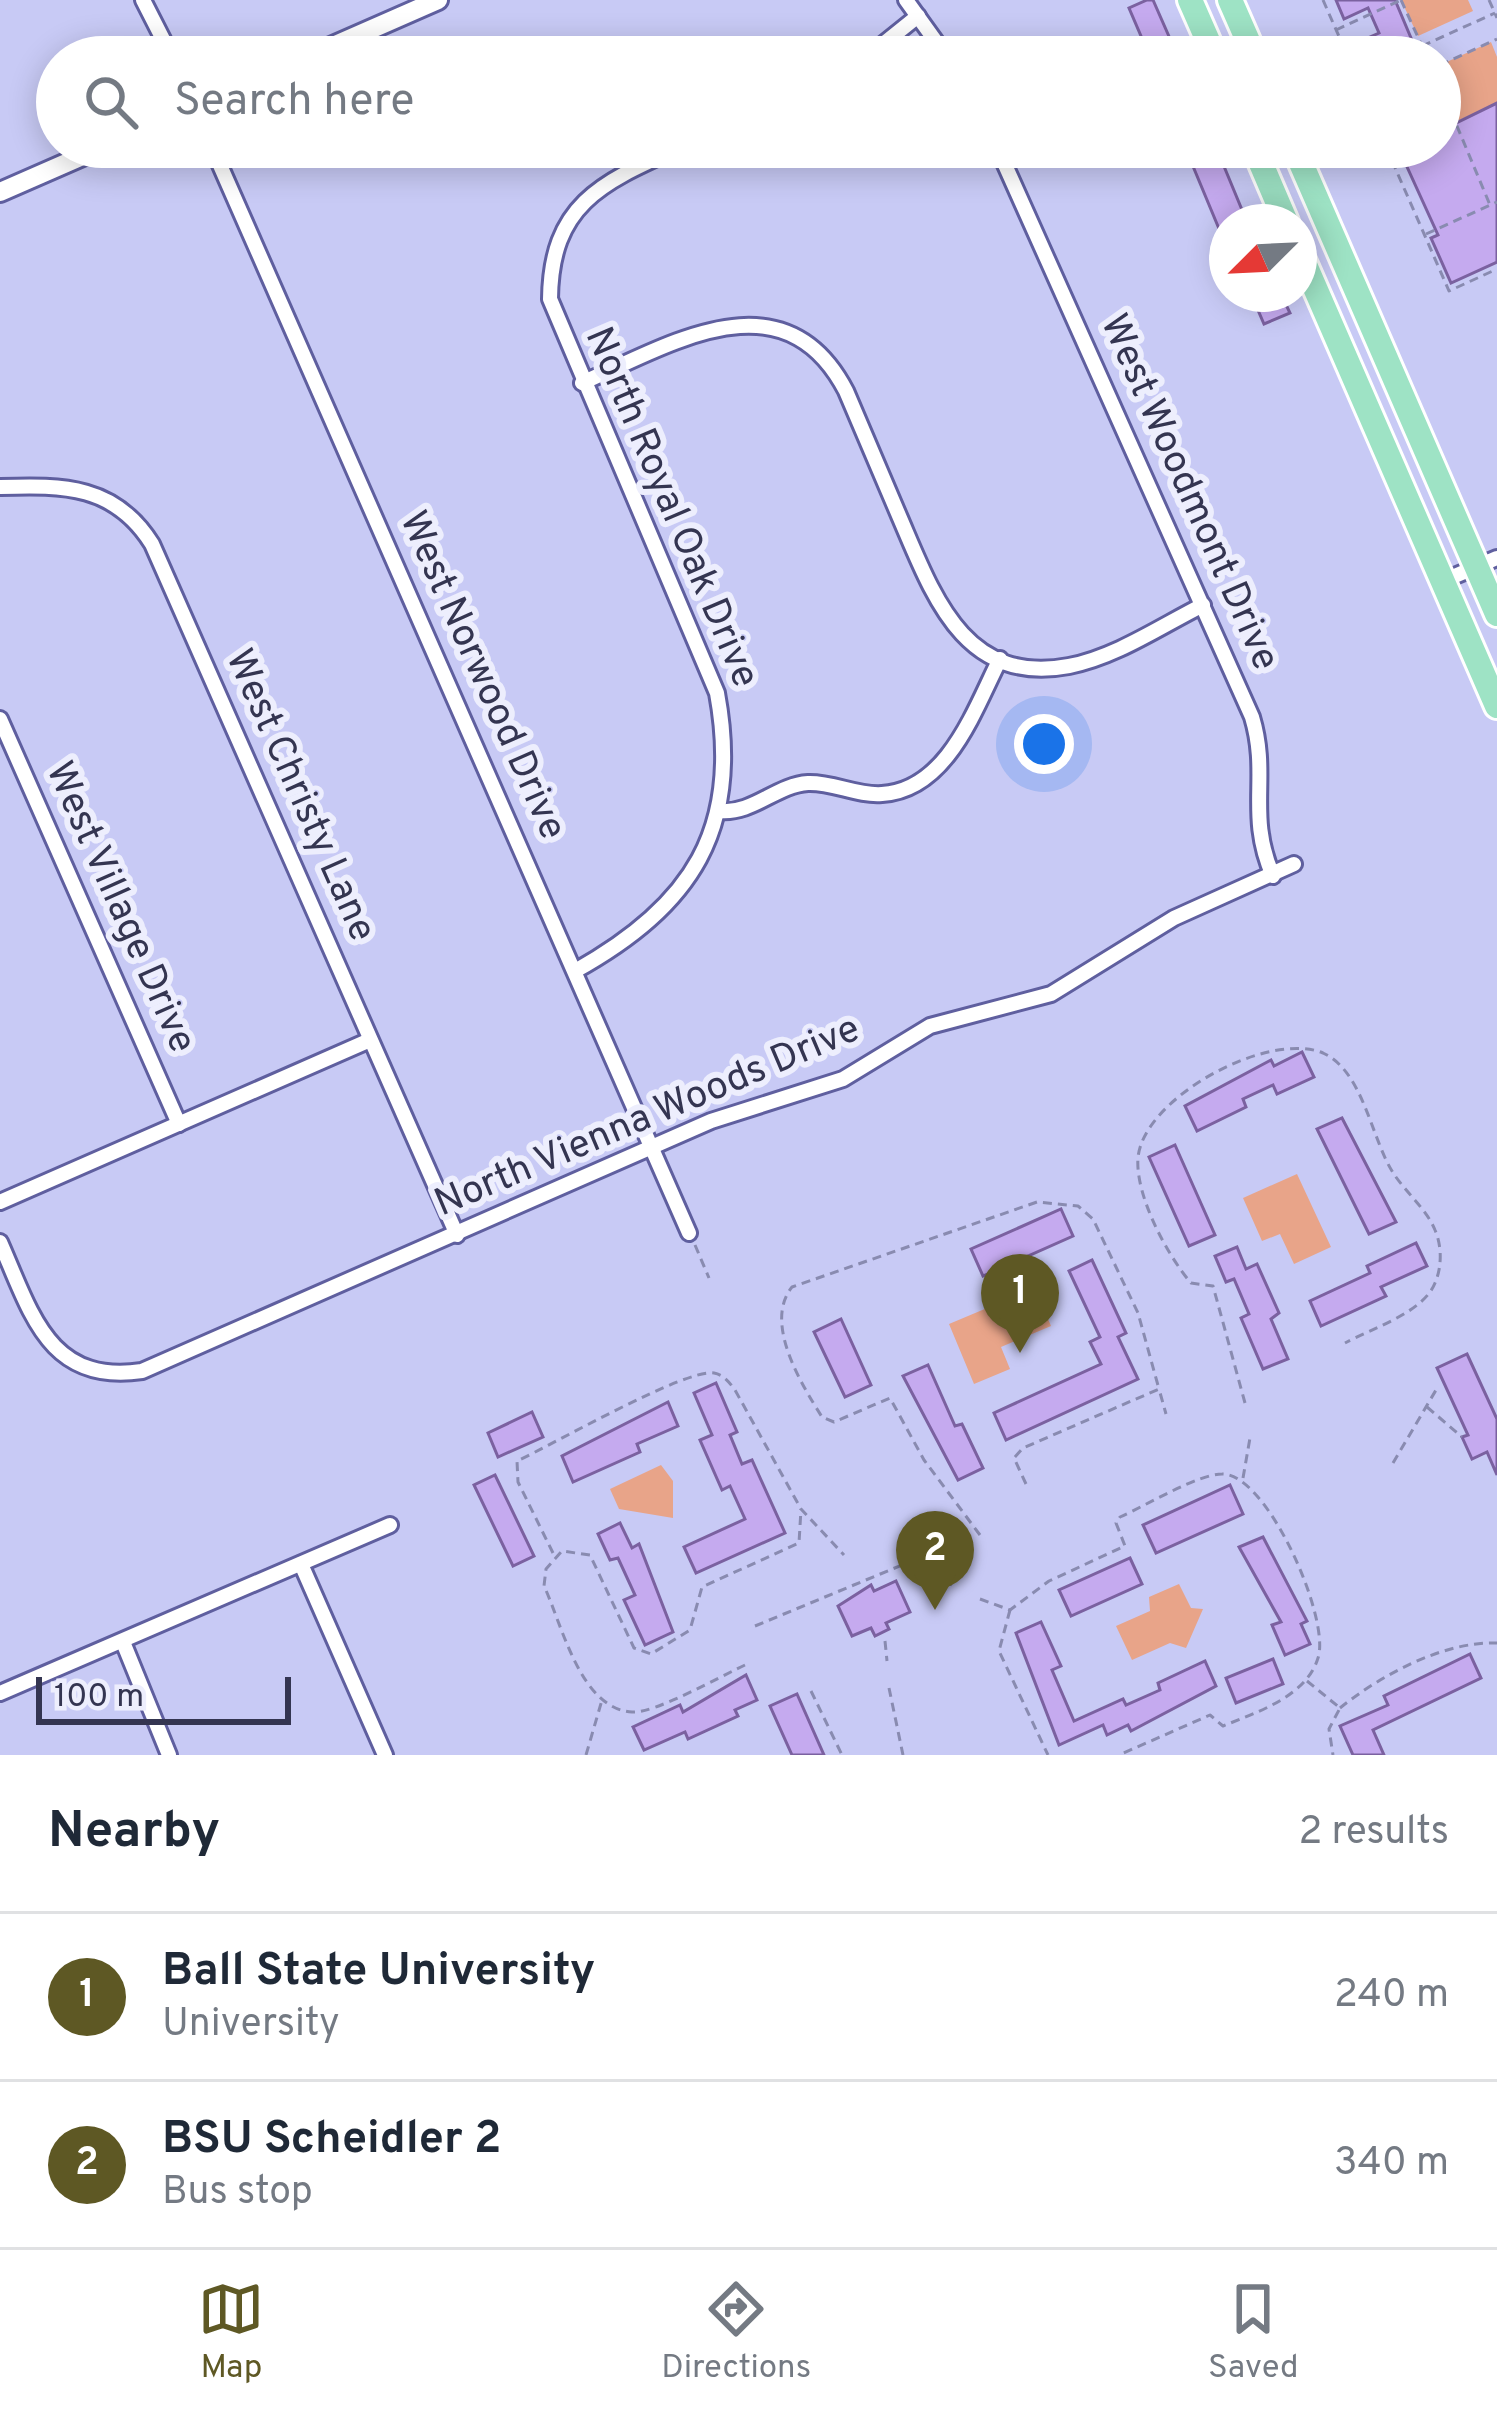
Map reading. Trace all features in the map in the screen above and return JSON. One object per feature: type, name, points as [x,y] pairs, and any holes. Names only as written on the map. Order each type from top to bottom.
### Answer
[{"type":"main road","points":[[1190,0],[1206,36]]},
{"type":"main road","points":[[1230,0],[1246,36]]},
{"type":"main road","points":[[1263,168],[1278,204]]},
{"type":"main road","points":[[1304,168],[1487,563],[1497,614]]},
{"type":"main road","points":[[1317,292],[1497,706]]},
{"type":"street","points":[[143,0],[161,36]]},
{"type":"street","points":[[351,36],[416,4],[438,0]]},
{"type":"street","points":[[906,0],[932,36]]},
{"type":"street","points":[[893,36],[918,16]]},
{"type":"street","points":[[0,192],[55,168]]},
{"type":"street","name":"West Norwood Drive","points":[[221,168],[689,1232]]},
{"type":"street","name":"North Royal Oak Drive","points":[[574,971],[643,929],[667,906],[720,811],[726,743],[717,693],[550,299],[559,238],[595,190],[639,168]]},
{"type":"street","name":"West Woodmont Drive","points":[[1006,168],[1203,605],[1259,741],[1256,828],[1273,876]]},
{"type":"street","points":[[582,383],[725,324],[770,328],[801,341],[827,363],[846,391],[937,604],[970,642],[1000,659],[1024,667],[1073,665],[1203,605]]},
{"type":"street","name":"West Christy Lane","points":[[0,487],[88,490],[118,505],[143,529],[457,1235]]},
{"type":"street","points":[[1443,581],[1487,563]]},
{"type":"street","points":[[720,811],[742,810],[802,784],[881,795],[924,780],[960,736],[1000,659]]},
{"type":"street","name":"West Village Drive","points":[[0,719],[179,1124]]},
{"type":"street","name":"North Vienna Woods Drive","points":[[0,1242],[44,1338],[82,1366],[124,1374],[157,1366],[652,1147],[749,1107],[843,1078],[930,1026],[1051,994],[1174,918],[1294,865]]},
{"type":"street","points":[[0,1202],[370,1040]]},
{"type":"street","points":[[0,1693],[390,1525]]},
{"type":"street","points":[[302,1564],[385,1755]]},
{"type":"street","points":[[123,1642],[169,1755]]},
{"type":"path","points":[[1323,0],[1339,36]]},
{"type":"path","points":[[1336,30],[1401,0],[1417,36]]},
{"type":"path","points":[[1447,36],[1496,16],[1489,0]]},
{"type":"path","points":[[1461,55],[1497,39]]},
{"type":"path","points":[[1461,136],[1490,205]]},
{"type":"path","points":[[1396,168],[1449,291],[1497,269]]},
{"type":"path","points":[[1424,235],[1497,202]]},
{"type":"path","points":[[1245,1403],[1213,1286],[1191,1283],[1177,1264],[1144,1192],[1138,1160],[1141,1146],[1164,1112],[1208,1077],[1259,1054],[1291,1049],[1323,1053],[1344,1073],[1390,1169],[1438,1240],[1441,1263],[1426,1299],[1345,1342]]},
{"type":"path","points":[[980,1535],[932,1472],[890,1398],[834,1422],[822,1418],[786,1344],[783,1307],[792,1287],[1037,1202],[1062,1202],[1093,1219],[1138,1313],[1166,1414]]},
{"type":"path","points":[[689,1232],[709,1278]]},
{"type":"path","points":[[745,1665],[639,1712],[628,1713],[602,1698],[589,1685],[544,1586],[554,1554],[518,1482],[518,1461],[669,1382],[701,1373],[723,1376],[800,1509],[830,1534],[844,1555]]},
{"type":"path","points":[[1026,1484],[1014,1458],[1018,1450],[1160,1389]]},
{"type":"path","points":[[1394,1463],[1436,1390]]},
{"type":"path","points":[[1426,1406],[1462,1437]]},
{"type":"path","points":[[1242,1479],[1250,1438]]},
{"type":"path","points":[[1048,1755],[999,1651],[1010,1610],[1049,1581],[1125,1546],[1116,1523],[1120,1517],[1217,1473],[1242,1479],[1265,1503],[1315,1608],[1321,1642],[1306,1680],[1223,1726],[1210,1715],[1119,1755]]},
{"type":"path","points":[[554,1554],[570,1550],[590,1555],[634,1648],[651,1654],[690,1630],[702,1587],[800,1543],[800,1509]]},
{"type":"path","points":[[755,1626],[902,1565],[921,1566],[952,1585]]},
{"type":"path","points":[[980,1599],[1010,1610]]},
{"type":"path","points":[[885,1641],[887,1661]]},
{"type":"path","points":[[1334,1755],[1329,1729],[1340,1708],[1366,1688],[1462,1645],[1497,1643]]},
{"type":"path","points":[[1306,1680],[1340,1708]]},
{"type":"path","points":[[889,1688],[903,1755]]},
{"type":"path","points":[[812,1690],[842,1755]]},
{"type":"path","points":[[586,1755],[602,1698]]},
{"type":"shaded area","points":[[1401,0],[1468,0],[1473,11],[1418,36]]},
{"type":"shaded area","points":[[1491,42],[1497,57],[1497,103],[1461,119],[1461,56]]},
{"type":"shaded area","points":[[1297,1174],[1331,1247],[1294,1264],[1280,1234],[1262,1241],[1243,1198]]},
{"type":"shaded area","points":[[1035,1288],[1051,1326],[1001,1347],[1010,1369],[974,1384],[949,1324]]},
{"type":"shaded area","points":[[661,1465],[673,1481],[673,1518],[619,1509],[610,1489]]},
{"type":"shaded area","points":[[1179,1584],[1191,1608],[1203,1609],[1186,1648],[1170,1643],[1132,1660],[1116,1626],[1150,1611],[1149,1597]]},
{"type":"building","points":[[1153,0],[1169,36],[1141,36],[1129,8]]},
{"type":"building","points":[[1336,0],[1395,0],[1410,36],[1372,36],[1379,33],[1368,8],[1344,19]]},
{"type":"building","points":[[1497,103],[1497,262],[1451,283],[1431,238],[1438,235],[1408,168],[1461,168],[1461,121]]},
{"type":"building","points":[[1194,168],[1225,168],[1240,204],[1209,205]]},
{"type":"building","points":[[1259,312],[1290,313],[1264,324]]},
{"type":"building","points":[[1302,1052],[1314,1077],[1277,1094],[1273,1085],[1243,1099],[1246,1107],[1197,1131],[1185,1106],[1271,1060],[1274,1066]]},
{"type":"building","points":[[1342,1118],[1396,1222],[1369,1234],[1317,1129]]},
{"type":"building","points":[[1175,1145],[1215,1235],[1189,1246],[1149,1157]]},
{"type":"building","points":[[1061,1209],[1073,1236],[983,1276],[971,1249]]},
{"type":"building","points":[[1416,1243],[1427,1266],[1381,1287],[1386,1296],[1321,1326],[1310,1301],[1370,1273],[1367,1266]]},
{"type":"building","points":[[1237,1247],[1246,1269],[1257,1264],[1279,1313],[1271,1319],[1288,1359],[1263,1369],[1241,1318],[1249,1314],[1234,1279],[1226,1282],[1215,1256]]},
{"type":"building","points":[[1092,1260],[1126,1333],[1118,1337],[1138,1379],[1006,1440],[994,1413],[1101,1364],[1090,1342],[1100,1337],[1069,1271]]},
{"type":"building","points":[[841,1319],[871,1385],[845,1397],[814,1332]]},
{"type":"building","points":[[1467,1354],[1497,1419],[1497,1475],[1487,1452],[1472,1459],[1462,1437],[1468,1435],[1437,1368]]},
{"type":"building","points":[[928,1365],[955,1426],[962,1424],[983,1468],[958,1480],[903,1376]]},
{"type":"building","points":[[716,1383],[737,1432],[730,1435],[742,1464],[752,1460],[785,1533],[696,1573],[684,1547],[745,1519],[730,1486],[722,1490],[700,1440],[712,1435],[694,1393]]},
{"type":"building","points":[[668,1402],[678,1426],[637,1444],[640,1452],[573,1482],[562,1456]]},
{"type":"building","points":[[532,1412],[543,1437],[498,1457],[488,1433]]},
{"type":"building","points":[[495,1475],[534,1556],[513,1566],[474,1485]]},
{"type":"building","points":[[1230,1485],[1243,1514],[1156,1553],[1143,1525]]},
{"type":"building","points":[[620,1523],[632,1548],[639,1544],[673,1632],[645,1645],[624,1600],[635,1595],[618,1558],[610,1560],[598,1534]]},
{"type":"building","points":[[1263,1537],[1307,1621],[1301,1624],[1310,1644],[1285,1655],[1272,1625],[1281,1622],[1239,1547]]},
{"type":"building","points":[[1130,1558],[1142,1584],[1071,1616],[1059,1590]]},
{"type":"building","points":[[896,1581],[910,1612],[886,1623],[889,1629],[875,1636],[871,1628],[852,1636],[838,1606],[871,1585],[874,1591]]},
{"type":"building","points":[[1041,1622],[1061,1666],[1052,1670],[1074,1721],[1123,1699],[1126,1705],[1160,1690],[1158,1683],[1205,1661],[1216,1686],[1131,1731],[1128,1725],[1107,1735],[1103,1725],[1059,1745],[1016,1633]]},
{"type":"building","points":[[1470,1654],[1481,1678],[1373,1730],[1384,1755],[1353,1755],[1340,1726],[1388,1705],[1384,1696]]},
{"type":"building","points":[[1273,1659],[1283,1684],[1236,1703],[1226,1678]]},
{"type":"building","points":[[746,1675],[757,1700],[735,1710],[738,1716],[688,1739],[685,1732],[644,1750],[633,1727],[680,1705],[683,1712]]},
{"type":"building","points":[[797,1694],[824,1755],[792,1755],[770,1706]]},
{"type":"place","name":"Ball State University","points":[[1020,1353]]},
{"type":"place","name":"BSU Scheidler 2","points":[[935,1610]]}]
